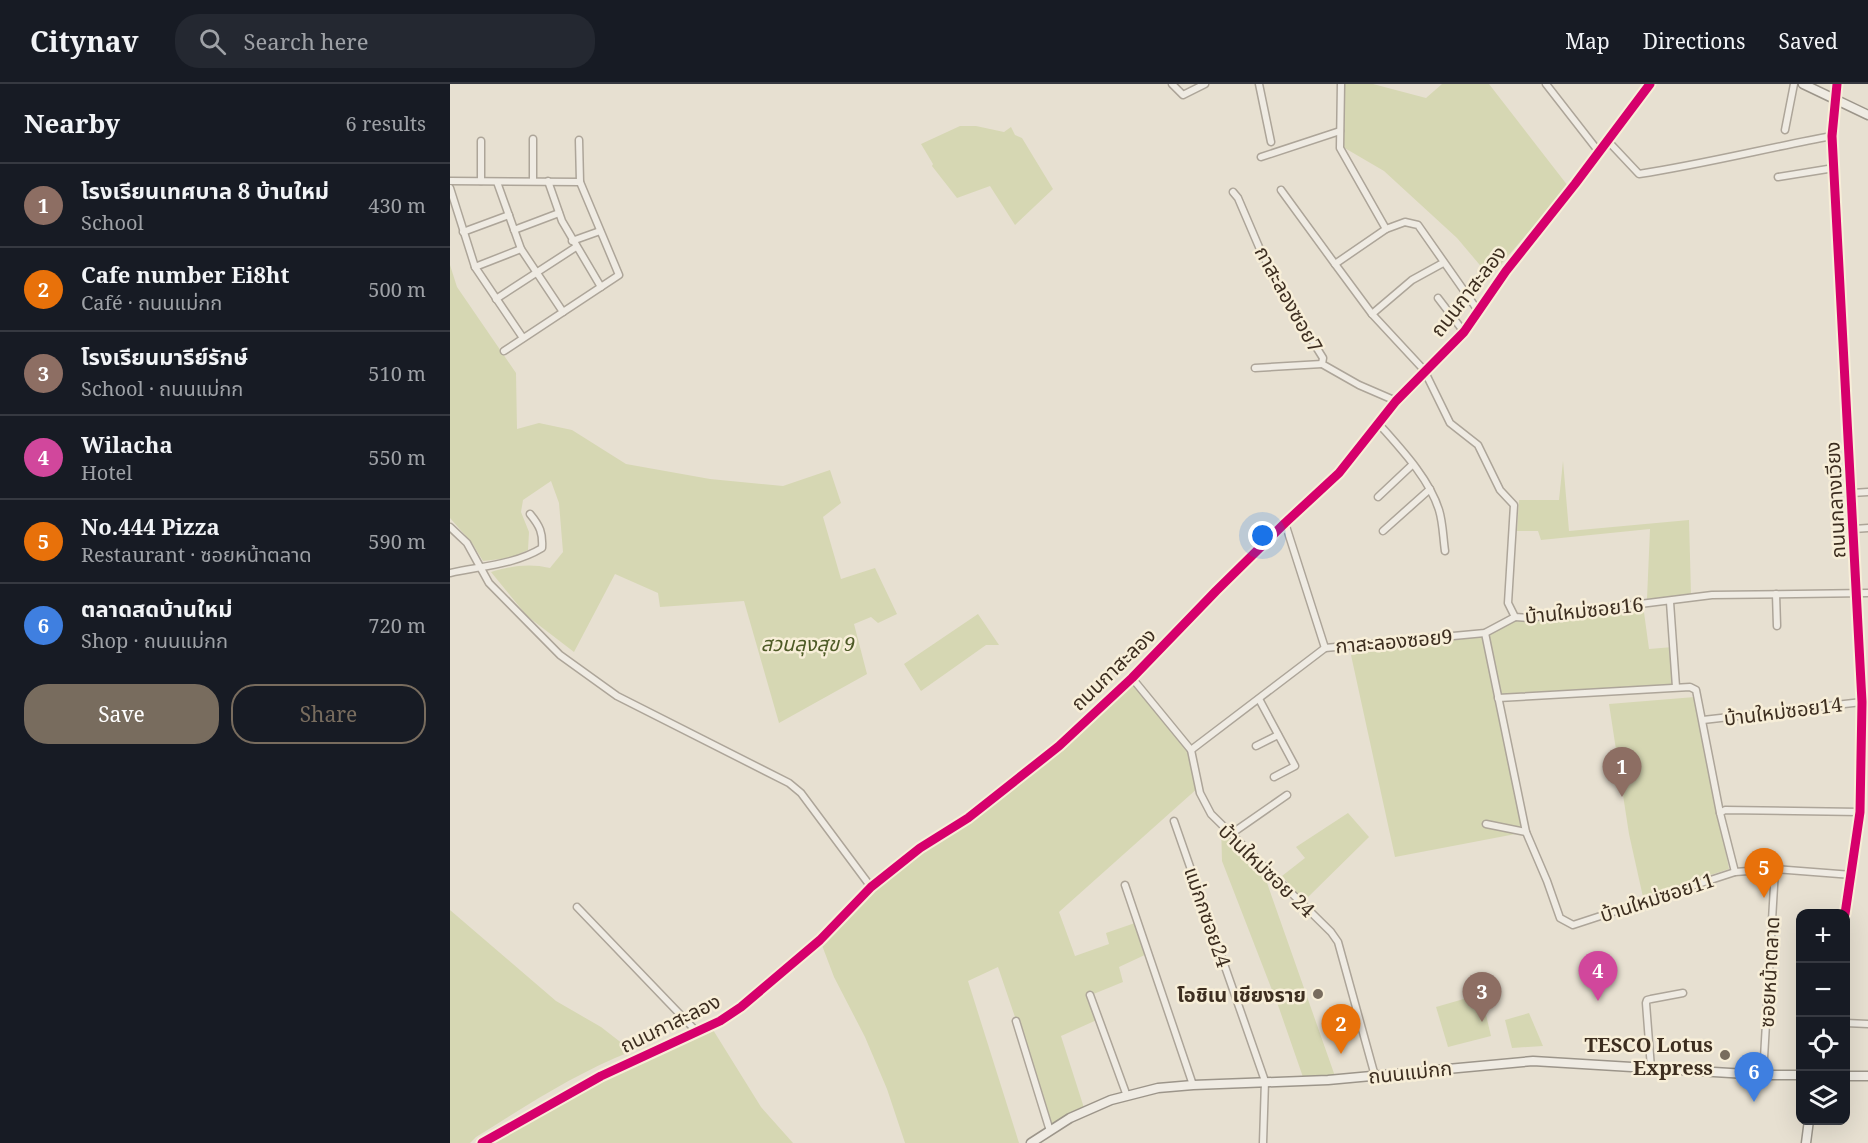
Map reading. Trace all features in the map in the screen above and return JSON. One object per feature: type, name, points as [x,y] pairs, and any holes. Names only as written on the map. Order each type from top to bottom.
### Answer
[{"type":"street","points":[[1172,84],[1183,95],[1205,84]]},
{"type":"street","points":[[1259,84],[1271,142]]},
{"type":"street","points":[[1341,84],[1340,147],[1386,229]]},
{"type":"street","name":"ถนนกาสะลอง","points":[[482,1143],[601,1076],[727,1016],[772,982],[820,940],[871,887],[920,848],[968,818],[1059,746],[1132,678],[1216,591],[1339,473],[1396,401],[1424,370],[1464,332],[1506,271],[1650,84]]},
{"type":"street","points":[[1785,130],[1794,84]]},
{"type":"street","points":[[1803,84],[1868,115]]},
{"type":"street","name":"ถนนกลางเวียง","points":[[1837,84],[1832,136],[1865,681],[1862,702],[1865,732],[1860,812],[1846,909]]},
{"type":"street","points":[[1549,86],[1599,152]]},
{"type":"street","points":[[1261,157],[1340,131]]},
{"type":"street","points":[[1607,140],[1639,174],[1696,165],[1832,136]]},
{"type":"street","points":[[533,139],[533,181]]},
{"type":"street","points":[[504,351],[619,275],[580,182],[579,140]]},
{"type":"street","points":[[481,141],[481,181]]},
{"type":"street","points":[[1778,177],[1834,168]]},
{"type":"street","points":[[450,181],[580,182]]},
{"type":"street","points":[[548,181],[559,213],[574,244],[601,287]]},
{"type":"street","points":[[497,182],[521,249],[563,312]]},
{"type":"street","points":[[450,188],[475,267],[523,338]]},
{"type":"street","name":"บ้านใหม่ซอย16","points":[[1281,190],[1372,314],[1424,370],[1450,423],[1478,445],[1500,490],[1514,505],[1508,603],[1515,617],[1528,618],[1712,595],[1868,593]]},
{"type":"street","name":"กาสะลองซอย7","points":[[1233,192],[1238,198],[1280,289],[1323,358],[1323,364],[1359,385],[1396,401]]},
{"type":"street","points":[[514,230],[559,213]]},
{"type":"street","points":[[463,232],[508,215]]},
{"type":"street","points":[[1335,264],[1386,229],[1405,222],[1418,225],[1479,312]]},
{"type":"street","points":[[496,299],[536,273],[574,244],[600,231]]},
{"type":"street","points":[[475,267],[521,249]]},
{"type":"street","points":[[1372,314],[1412,280],[1443,263]]},
{"type":"street","points":[[1438,298],[1464,332]]},
{"type":"street","points":[[1255,368],[1323,364]]},
{"type":"street","points":[[1378,423],[1404,452],[1430,489],[1440,518],[1445,551]]},
{"type":"street","points":[[1378,497],[1412,465]]},
{"type":"street","points":[[1383,531],[1430,489]]},
{"type":"street","points":[[1852,493],[1868,492]]},
{"type":"street","points":[[450,573],[480,566],[503,564],[529,556],[542,548],[543,535],[530,514]]},
{"type":"street","name":"กาสะลองซอย9","points":[[1285,523],[1325,648],[1485,633]]},
{"type":"street","points":[[450,526],[466,543],[489,583],[560,655],[617,696],[789,783],[801,793],[871,887]]},
{"type":"street","points":[[1854,529],[1868,528]]},
{"type":"street","points":[[1776,594],[1777,626]]},
{"type":"street","points":[[1670,602],[1676,687]]},
{"type":"street","points":[[1485,633],[1515,617]]},
{"type":"street","name":"บ้านใหม่ซอย11","points":[[1485,633],[1526,832],[1540,862],[1560,918],[1573,925],[1735,872],[1775,869],[1852,875]]},
{"type":"street","points":[[1191,750],[1325,648]]},
{"type":"street","name":"บ้านใหม่ซอย 24","points":[[1132,678],[1191,750],[1200,793],[1211,814],[1332,932],[1338,942],[1375,1076]]},
{"type":"street","points":[[1498,698],[1676,687],[1690,687],[1696,690],[1720,813],[1735,872]]},
{"type":"street","points":[[1258,699],[1295,766],[1274,777]]},
{"type":"street","name":"บ้านใหม่ซอย14","points":[[1703,720],[1862,702]]},
{"type":"street","points":[[1257,746],[1278,735]]},
{"type":"street","points":[[1231,834],[1287,795]]},
{"type":"street","points":[[1720,813],[1725,810],[1860,812]]},
{"type":"street","name":"แม่กกซอย24","points":[[1174,821],[1265,1082]]},
{"type":"street","points":[[1486,824],[1526,832]]},
{"type":"street","name":"ซอยหน้าตลาด","points":[[1763,1075],[1775,869]]},
{"type":"street","points":[[1125,885],[1193,1085]]},
{"type":"street","points":[[577,907],[697,1032]]},
{"type":"street","points":[[1650,1068],[1647,1000],[1683,993]]},
{"type":"street","points":[[1090,995],[1127,1096]]},
{"type":"street","points":[[1016,1021],[1050,1131]]},
{"type":"street","points":[[1850,1023],[1868,1024]]},
{"type":"street","name":"ถนนแม่กก","points":[[1031,1143],[1070,1118],[1111,1100],[1158,1088],[1328,1080],[1533,1061],[1796,1075]]},
{"type":"street","points":[[1850,1076],[1868,1076]]},
{"type":"street","points":[[1263,1143],[1265,1082]]},
{"type":"street","points":[[1806,1143],[1808,1125]]},
{"type":"green space","points":[[1345,84],[1373,84],[1426,98],[1442,84],[1489,84],[1568,186],[1490,277],[1457,238],[1384,171],[1343,147]]},
{"type":"green space","points":[[960,126],[976,126],[1004,132],[1011,127],[1015,135],[1022,138],[1053,189],[1015,225],[990,186],[957,198],[932,166],[921,144]]},
{"type":"green space","points":[[450,265],[457,287],[516,373],[517,429],[539,423],[572,430],[626,464],[710,479],[783,486],[830,470],[841,503],[823,517],[841,579],[875,568],[897,614],[878,623],[871,617],[854,624],[867,674],[779,723],[744,601],[660,607],[658,593],[615,574],[574,652],[527,616],[491,572],[521,566],[550,568],[563,552],[559,503],[551,481],[523,500],[521,512],[529,532],[528,550],[510,558],[483,561],[472,543],[450,518]]},
{"type":"green space","points":[[1563,461],[1569,531],[1689,520],[1691,594],[1647,599],[1650,529],[1541,540],[1538,531],[1517,531],[1519,500],[1559,500]]},
{"type":"green space","points":[[1643,605],[1649,649],[1673,647],[1676,687],[1499,698],[1526,832],[1395,857],[1351,655],[1485,633],[1515,617]]},
{"type":"green space","name":"สวนลุงสุข 9","points":[[978,614],[999,645],[986,645],[921,691],[904,664]]},
{"type":"green space","points":[[1132,678],[1191,750],[1199,787],[1059,912],[1075,956],[1109,944],[1106,933],[1135,923],[1149,953],[1119,967],[1123,982],[1091,995],[1099,1019],[1061,1036],[1085,1111],[1053,1129],[998,967],[968,981],[1019,1143],[905,1143],[887,1089],[865,1037],[834,977],[820,940],[871,887],[962,822]]},
{"type":"green space","points":[[1695,697],[1729,869],[1643,897],[1629,834],[1609,704]]},
{"type":"green space","points":[[1348,813],[1369,837],[1304,901],[1282,876],[1305,858],[1296,847]]},
{"type":"green space","points":[[1221,824],[1260,863],[1336,1079],[1304,1080],[1279,1008],[1222,861]]},
{"type":"green space","points":[[450,910],[556,1001],[601,1027],[632,1051],[552,1090],[470,1143],[450,1143]]},
{"type":"green space","points":[[1481,994],[1491,1036],[1448,1047],[1436,1007]]},
{"type":"green space","points":[[1529,1013],[1543,1046],[1512,1048],[1505,1020]]},
{"type":"green space","points":[[710,1025],[761,1107],[793,1143],[482,1143],[552,1102]]},
{"type":"cycle path","points":[[482,1143],[601,1076],[720,1021],[741,1007],[820,940],[871,887],[920,848],[968,818],[1059,746],[1132,678],[1216,591],[1339,473],[1396,401],[1464,332],[1506,271],[1650,84]]},
{"type":"cycle path","points":[[1837,84],[1832,136],[1862,702],[1860,812],[1846,909]]},
{"type":"place","name":"โรงเรียนเทศบาล 8 บ้านใหม่","points":[[1622,797]]},
{"type":"place","name":"No.444 Pizza","points":[[1764,898]]},
{"type":"place","name":"โอชิเน เชียงราย","points":[[1318,994]]},
{"type":"place","name":"Wilacha","points":[[1598,1001]]},
{"type":"place","name":"โรงเรียนมารีย์รักษ์","points":[[1482,1022]]},
{"type":"place","name":"Cafe number Ei8ht","points":[[1341,1054]]},
{"type":"place","name":"TESCO Lotus Express","points":[[1725,1055]]},
{"type":"place","name":"ตลาดสดบ้านใหม่","points":[[1754,1102]]}]
